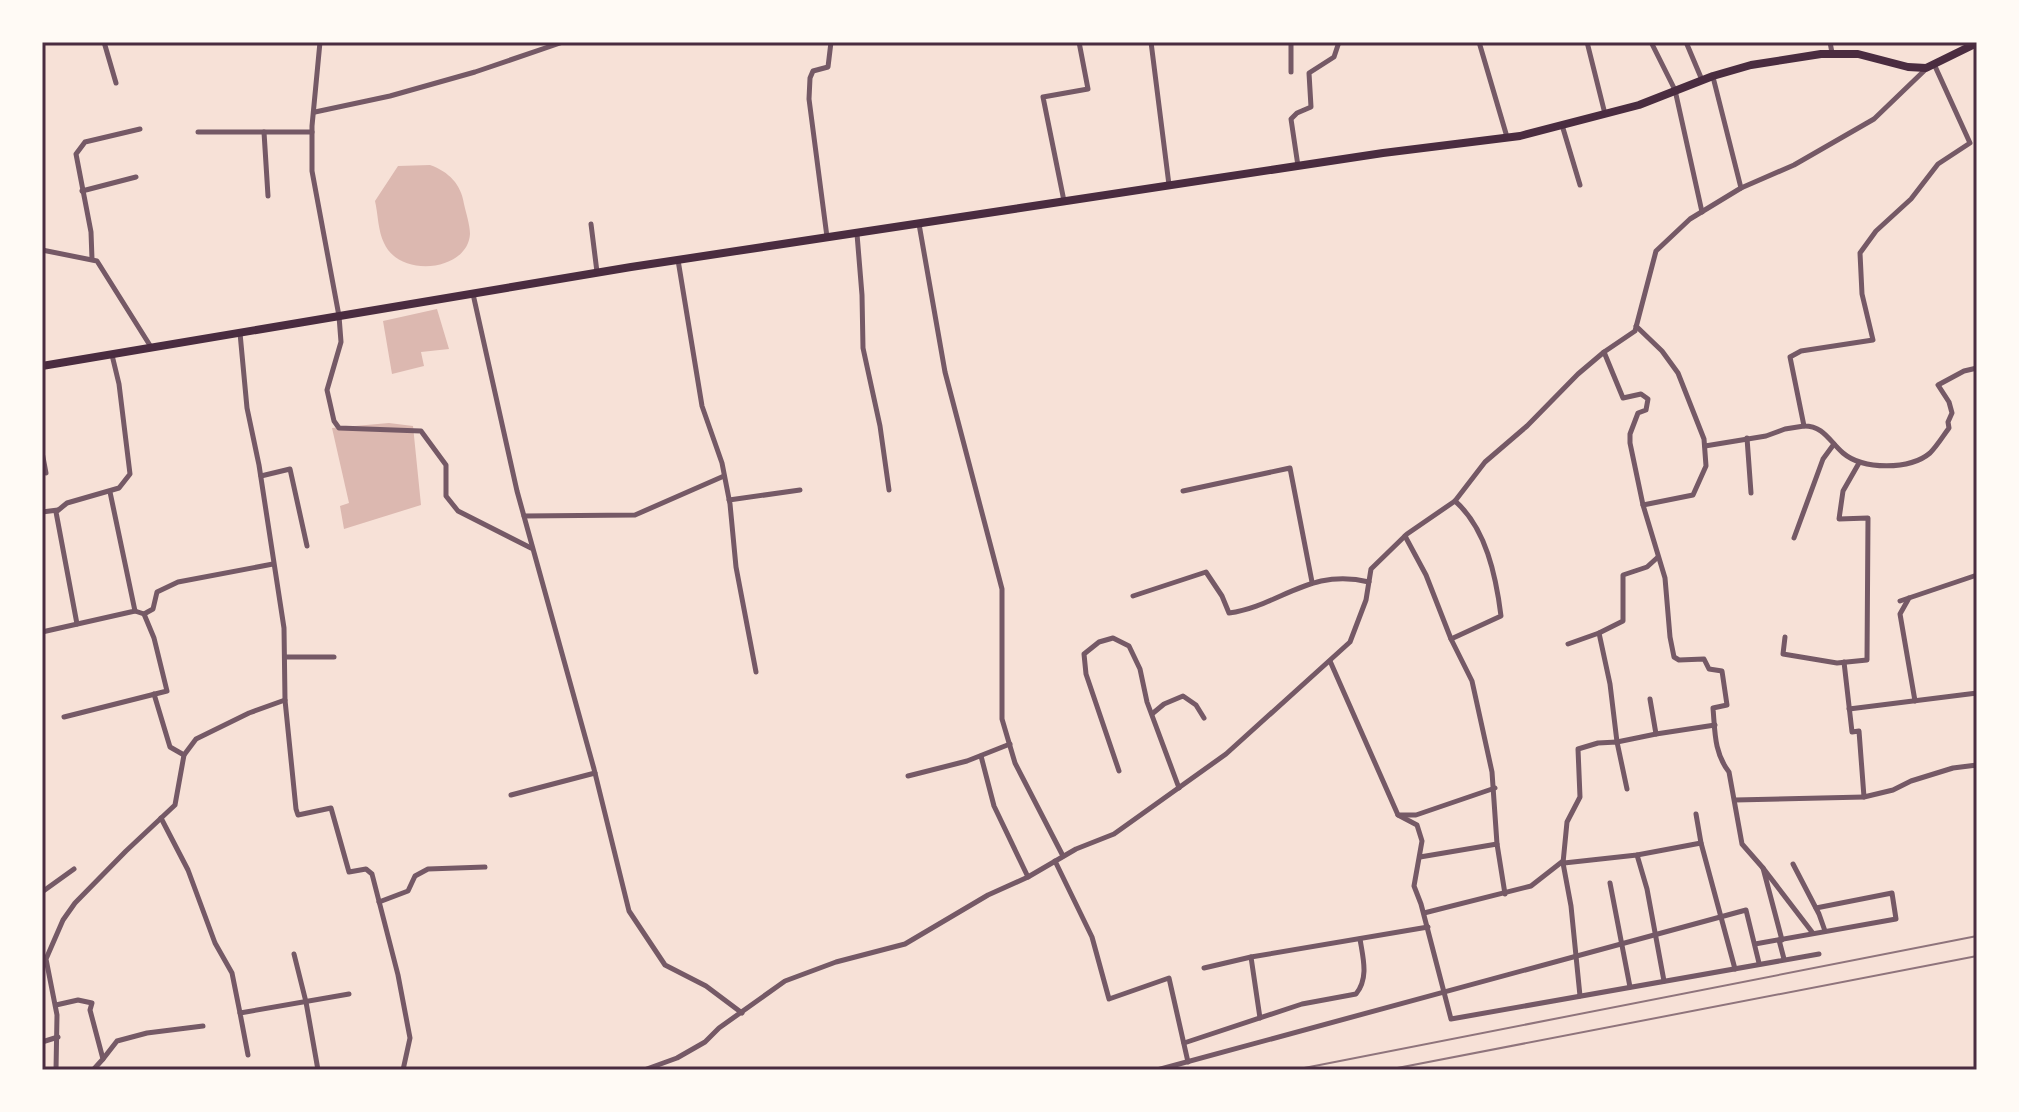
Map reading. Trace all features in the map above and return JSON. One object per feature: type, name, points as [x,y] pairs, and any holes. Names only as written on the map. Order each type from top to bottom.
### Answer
[{"type":"main road","points":[[42,366],[678,260],[1383,153],[1507,139],[1605,115],[1751,65],[1832,54],[1858,54],[1908,67],[1930,66],[1972,44]]},
{"type":"street","points":[[104,42],[116,83]]},
{"type":"street","points":[[320,42],[312,132],[314,187],[323,219],[339,316],[341,342],[327,390],[334,421],[339,428],[421,431],[446,465],[446,496],[458,511],[533,549]]},
{"type":"street","points":[[315,112],[390,96],[475,72],[563,42]]},
{"type":"street","points":[[827,238],[809,99],[810,78],[813,71],[828,67],[831,42]]},
{"type":"street","points":[[1064,202],[1043,97],[1088,89],[1079,42]]},
{"type":"street","points":[[1151,42],[1169,186]]},
{"type":"street","points":[[1291,42],[1291,72]]},
{"type":"street","points":[[1298,166],[1291,119],[1311,107],[1309,73],[1334,57],[1339,42]]},
{"type":"street","points":[[1479,42],[1507,139]]},
{"type":"street","points":[[1587,42],[1605,115]]},
{"type":"street","points":[[1651,42],[1675,90],[1702,212]]},
{"type":"street","points":[[1686,42],[1702,80]]},
{"type":"street","points":[[1830,42],[1832,54]]},
{"type":"street","points":[[644,1070],[677,1058],[705,1042],[785,981],[836,962],[905,944],[988,895],[1114,834],[1226,754],[1350,642],[1366,600],[1371,569],[1405,536],[1455,501],[1485,462],[1604,352],[1635,331],[1656,251],[1690,219],[1741,188],[1794,165],[1874,119],[1930,66],[1973,142],[1938,164],[1911,199],[1876,231],[1860,253],[1862,294],[1873,340],[1801,351],[1790,357],[1804,426]]},
{"type":"street","points":[[1713,76],[1741,188]]},
{"type":"street","points":[[1562,125],[1580,185]]},
{"type":"street","points":[[92,259],[91,232],[76,154],[85,142],[140,129]]},
{"type":"street","points":[[198,132],[312,132]]},
{"type":"street","points":[[264,132],[268,196]]},
{"type":"street","points":[[82,191],[136,177]]},
{"type":"street","points":[[591,224],[597,273]]},
{"type":"street","points":[[919,224],[945,372],[1002,589],[1002,719],[1015,763],[1064,856]]},
{"type":"street","points":[[857,234],[863,348],[880,426],[889,490]]},
{"type":"street","points":[[42,250],[97,261],[151,348]]},
{"type":"street","points":[[678,260],[702,406],[710,423],[729,500],[736,567],[756,672]]},
{"type":"street","points":[[473,294],[524,516],[595,773],[629,911],[665,965],[706,986],[742,1013]]},
{"type":"street","points":[[1636,326],[1662,351],[1678,373],[1705,446],[1706,466],[1693,495],[1643,505]]},
{"type":"street","points":[[240,333],[247,408],[261,476],[282,614],[285,700],[296,809],[298,815],[331,808],[349,872],[366,869],[372,874],[410,1038],[403,1070]]},
{"type":"street","points":[[1604,352],[1623,398],[1641,394],[1648,399],[1646,410],[1638,413],[1630,434],[1643,505],[1666,586],[1674,657],[1679,660],[1704,659],[1709,669],[1722,671],[1727,705],[1713,708],[1716,746],[1729,772],[1742,844],[1813,933]]},
{"type":"street","points":[[77,624],[56,512],[67,503],[119,488],[130,474],[119,384],[112,355]]},
{"type":"street","points":[[1705,446],[1804,426],[1818,428],[1859,463],[1911,464],[1928,454],[1949,428],[1952,413],[1938,385],[1964,371],[1977,368]]},
{"type":"street","points":[[1747,438],[1751,493]]},
{"type":"street","points":[[1794,538],[1823,459],[1834,444]]},
{"type":"street","points":[[42,452],[46,473]]},
{"type":"street","points":[[1785,637],[1783,654],[1844,662],[1867,660],[1865,552],[1868,518],[1839,519],[1843,491],[1859,463]]},
{"type":"street","points":[[1183,491],[1290,468],[1312,582]]},
{"type":"street","points":[[261,476],[290,469],[307,546]]},
{"type":"street","points":[[524,516],[635,515],[724,476]]},
{"type":"street","points":[[729,500],[800,490]]},
{"type":"street","points":[[110,492],[135,611]]},
{"type":"street","points":[[1451,639],[1501,616],[1499,597],[1480,536],[1469,514],[1455,501]]},
{"type":"street","points":[[42,512],[59,510]]},
{"type":"street","points":[[1405,536],[1426,575],[1451,639],[1472,681],[1495,788],[1497,844],[1505,894]]},
{"type":"street","points":[[1568,644],[1623,621],[1623,575],[1647,567],[1658,557]]},
{"type":"street","points":[[42,632],[135,611],[144,614],[153,609],[157,592],[178,582],[273,564]]},
{"type":"street","points":[[1133,596],[1206,572],[1229,613],[1252,607],[1312,582],[1356,579],[1369,582]]},
{"type":"street","points":[[1900,601],[1977,575]]},
{"type":"street","points":[[1909,598],[1900,614],[1915,701]]},
{"type":"street","points":[[64,717],[167,691],[154,638],[144,614]]},
{"type":"street","points":[[1599,633],[1627,789]]},
{"type":"street","points":[[1119,771],[1086,674],[1084,654],[1099,642],[1113,638],[1129,646],[1140,669],[1152,714],[1179,788]]},
{"type":"street","points":[[285,657],[334,657]]},
{"type":"street","points":[[1330,661],[1398,815],[1417,825],[1422,841],[1414,886],[1428,927],[1451,1019],[1819,954]]},
{"type":"street","points":[[1844,662],[1852,732],[1859,731],[1864,797]]},
{"type":"street","points":[[1849,709],[1977,693]]},
{"type":"street","points":[[154,694],[170,747],[184,755]]},
{"type":"street","points":[[1152,714],[1164,704],[1183,696],[1196,705],[1204,718]]},
{"type":"street","points":[[1650,699],[1656,734]]},
{"type":"street","points":[[56,1070],[56,1005],[45,956],[63,920],[75,903],[175,805],[184,755],[196,739],[249,713],[285,700]]},
{"type":"street","points":[[1580,996],[1564,862],[1567,822],[1580,797],[1578,749],[1598,743],[1715,725]]},
{"type":"street","points":[[908,776],[981,756],[1010,744]]},
{"type":"street","points":[[981,756],[994,806],[1028,877]]},
{"type":"street","points":[[1735,800],[1864,797],[1953,768],[1977,765]]},
{"type":"street","points":[[511,795],[595,773]]},
{"type":"street","points":[[1398,815],[1416,815],[1495,788]]},
{"type":"street","points":[[1696,814],[1735,969]]},
{"type":"street","points":[[161,818],[188,870],[215,943],[232,973],[248,1055]]},
{"type":"street","points":[[1424,913],[1531,886],[1564,862],[1637,855],[1701,843]]},
{"type":"street","points":[[1420,857],[1497,844]]},
{"type":"street","points":[[1637,855],[1647,889],[1664,981]]},
{"type":"street","points":[[1055,861],[1092,937],[1109,999],[1169,978],[1188,1062]]},
{"type":"street","points":[[1793,864],[1825,931]]},
{"type":"street","points":[[379,902],[408,891],[415,876],[428,869],[485,867]]},
{"type":"street","points":[[1763,868],[1784,959]]},
{"type":"street","points":[[42,892],[74,869]]},
{"type":"street","points":[[1610,883],[1630,987]]},
{"type":"street","points":[[1755,944],[1896,919],[1892,893],[1816,908]]},
{"type":"street","points":[[1157,1070],[1746,910],[1759,963]]},
{"type":"street","points":[[1204,968],[1428,927]]},
{"type":"street","points":[[1184,1043],[1302,1004],[1356,994],[1363,986],[1360,939]]},
{"type":"street","points":[[294,954],[318,1070]]},
{"type":"street","points":[[1251,957],[1260,1018]]},
{"type":"street","points":[[240,1013],[349,994]]},
{"type":"street","points":[[56,1005],[78,1000],[92,1003],[90,1010],[103,1059]]},
{"type":"street","points":[[93,1070],[117,1041],[147,1033],[203,1026]]},
{"type":"street","points":[[42,1042],[58,1037]]},
{"type":"shaded area","points":[[430,165],[443,171],[457,185],[470,234],[458,256],[446,263],[418,266],[392,254],[384,243],[375,201],[398,166]]},
{"type":"shaded area","points":[[437,309],[449,349],[421,352],[424,366],[392,374],[383,321]]},
{"type":"shaded area","points":[[389,423],[413,426],[421,505],[344,529],[340,506],[349,503],[332,428]]},
{"type":"railway","points":[[1294,1070],[1977,936]]},
{"type":"railway","points":[[1387,1070],[1977,956]]}]
